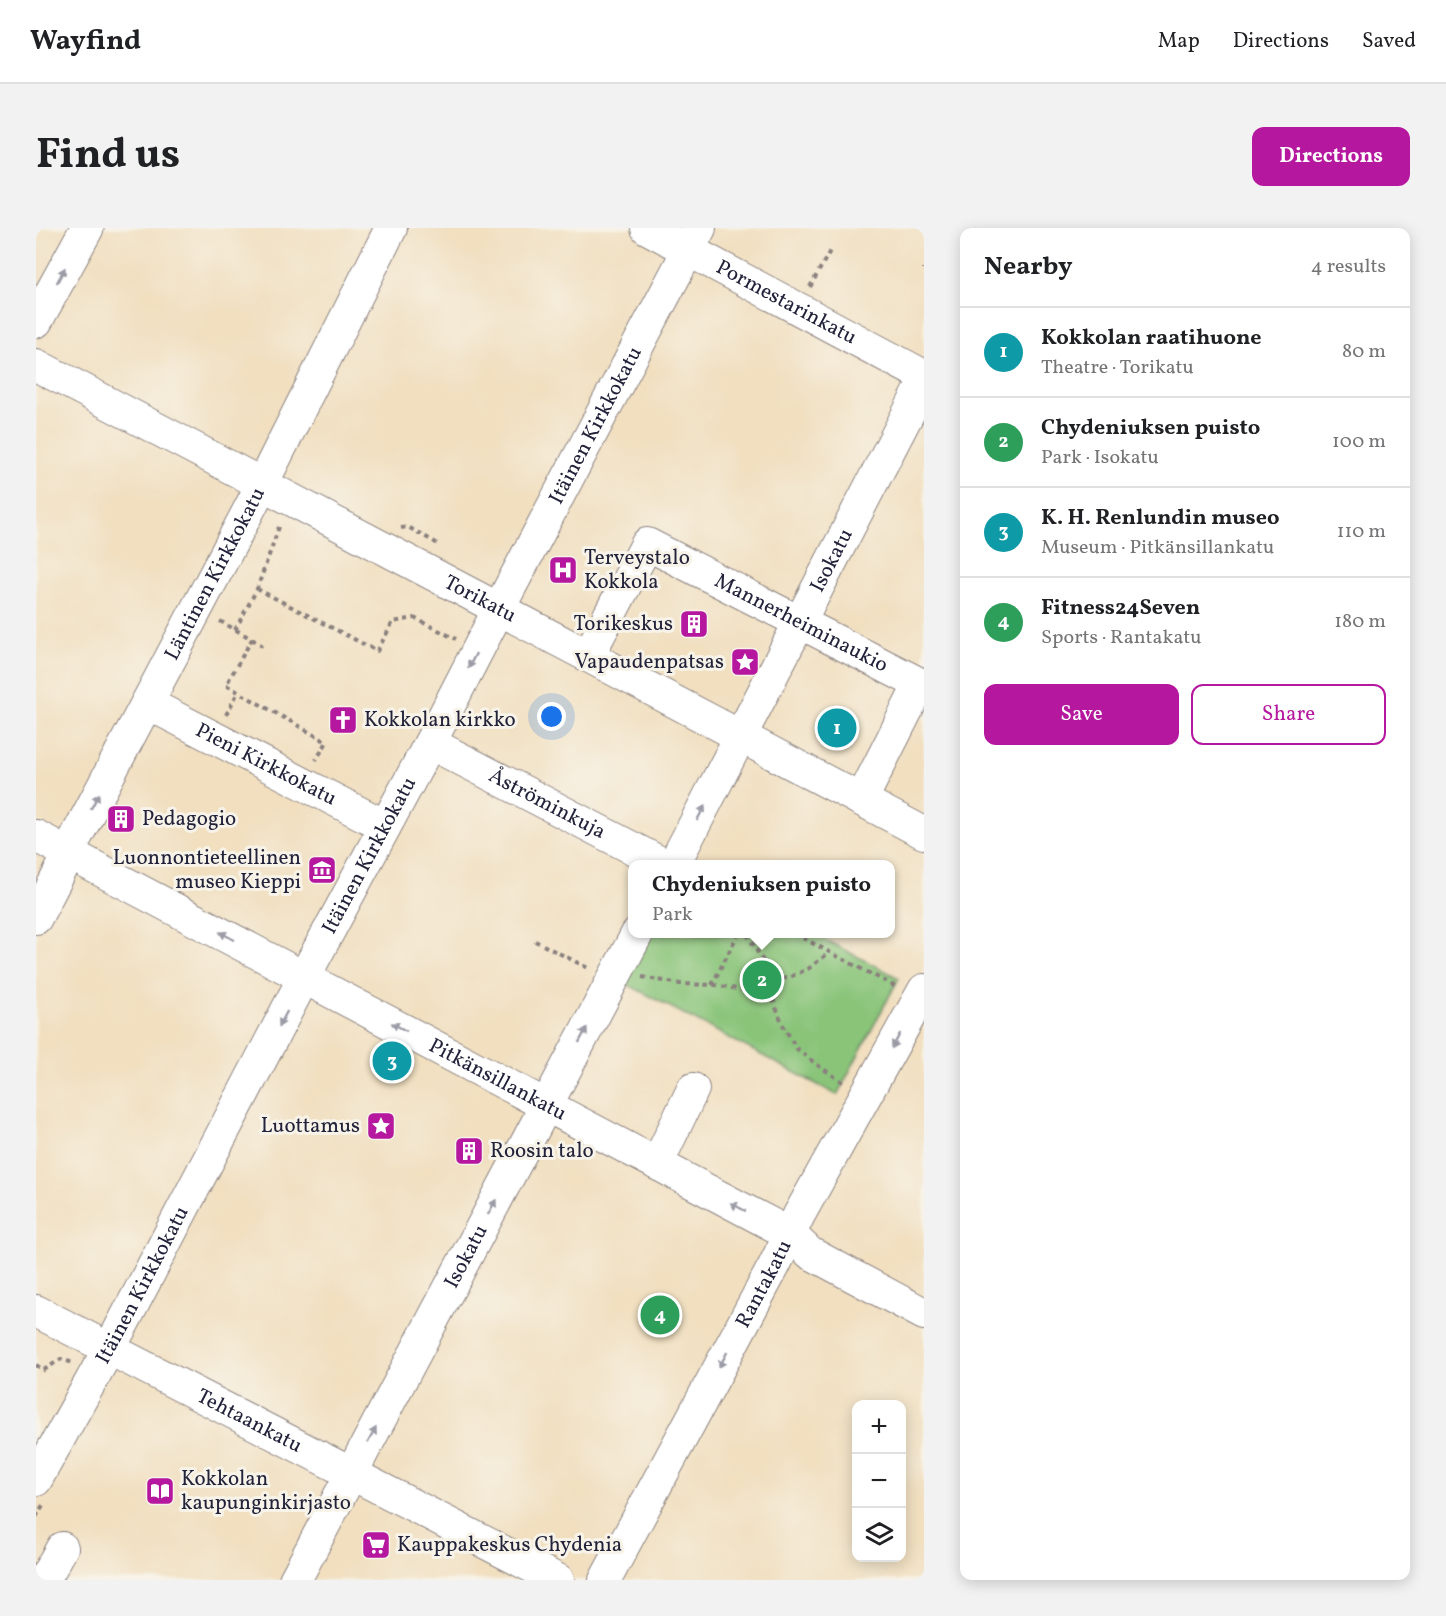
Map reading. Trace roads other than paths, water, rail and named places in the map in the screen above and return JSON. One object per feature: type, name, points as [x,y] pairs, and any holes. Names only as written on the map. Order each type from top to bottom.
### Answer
[{"type":"main road","points":[[36,321],[87,228]]},
{"type":"street","name":"Läntinen Kirkkokatu","points":[[36,918],[262,484],[391,228]]},
{"type":"street","name":"Pormestarinkatu","points":[[647,228],[694,239],[798,309],[924,376]]},
{"type":"street","name":"Itäinen Kirkkokatu","points":[[36,1480],[109,1349],[694,239]]},
{"type":"street","name":"Torikatu","points":[[36,365],[924,833]]},
{"type":"street","name":"Isokatu","points":[[676,860],[924,383]]},
{"type":"street","name":"Mannerheiminaukio","points":[[588,656],[647,544],[920,684],[867,789],[859,799]]},
{"type":"street","name":"Pieni Kirkkokatu","points":[[147,703],[385,826]]},
{"type":"street","name":"Åströminkuja","points":[[430,743],[655,860]]},
{"type":"street","name":"Pitkänsillankatu","points":[[36,836],[790,1234],[810,1253],[924,1314]]},
{"type":"street","name":"Isokatu","points":[[295,1580],[546,1105],[624,978],[636,938]]},
{"type":"street","name":"Rantakatu","points":[[605,1580],[790,1234],[912,989]]},
{"type":"street","points":[[657,1164],[693,1089]]},
{"type":"street","name":"Tehtaankatu","points":[[36,1311],[558,1580]]},
{"type":"street","points":[[44,1580],[62,1548]]},
{"type":"place","name":"Terveystalo Kokkola","points":[[563,570]]},
{"type":"place","name":"Torikeskus","points":[[694,624]]},
{"type":"place","name":"Vapaudenpatsas","points":[[745,662]]},
{"type":"place","name":"Kokkolan kirkko","points":[[343,720]]},
{"type":"place","name":"Kokkolan raatihuone","points":[[837,728]]},
{"type":"place","name":"Pedagogio","points":[[121,819]]},
{"type":"place","name":"Luonnontieteellinen museo Kieppi","points":[[322,870]]},
{"type":"place","name":"Chydeniuksen puisto","points":[[762,980]]},
{"type":"place","name":"K. H. Renlundin museo","points":[[392,1061]]},
{"type":"place","name":"Luottamus","points":[[381,1126]]},
{"type":"place","name":"Roosin talo","points":[[469,1151]]},
{"type":"place","name":"Fitness24Seven","points":[[660,1315]]},
{"type":"place","name":"Kokkolan kaupunginkirjasto","points":[[160,1491]]},
{"type":"place","name":"Kauppakeskus Chydenia","points":[[376,1545]]}]
